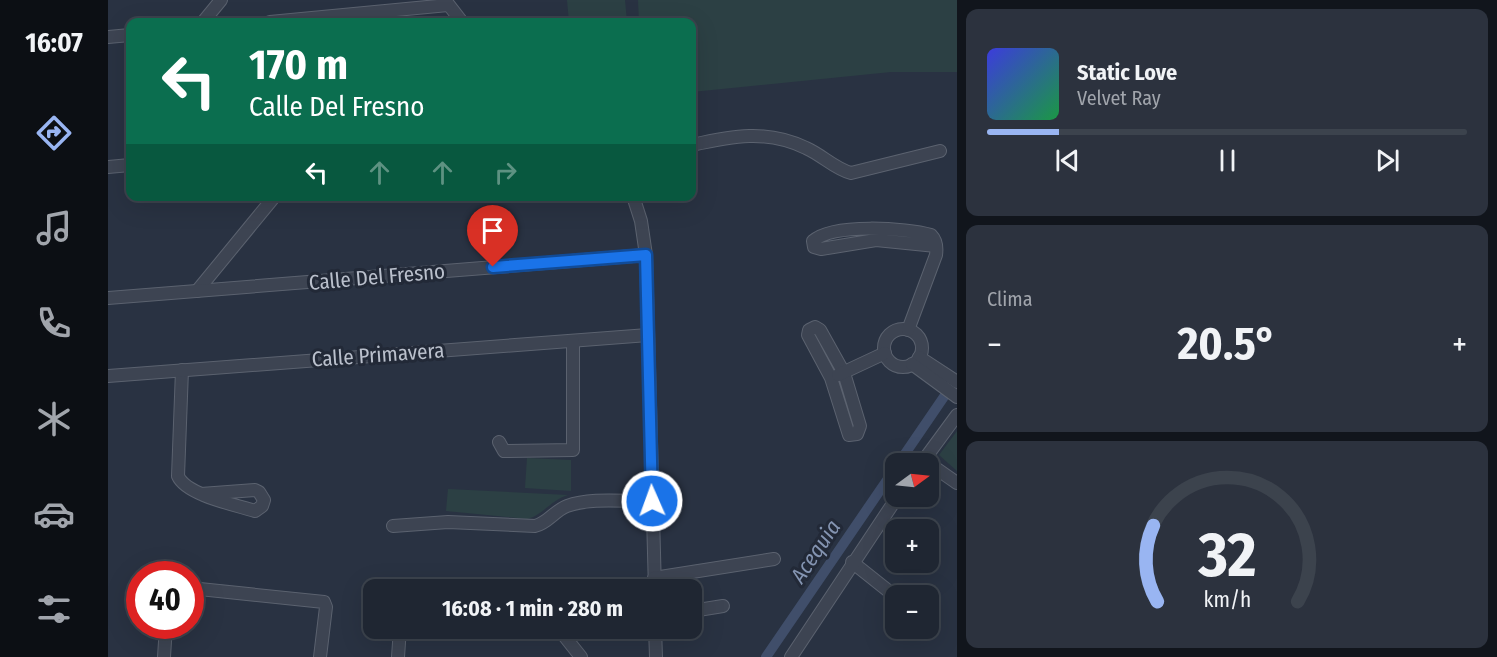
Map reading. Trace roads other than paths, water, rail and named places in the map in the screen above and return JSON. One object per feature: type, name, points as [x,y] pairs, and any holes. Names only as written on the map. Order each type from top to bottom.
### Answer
[{"type":"street","points":[[206,18],[221,0]]},
{"type":"street","points":[[307,18],[447,3],[459,18]]},
{"type":"street","points":[[108,37],[126,35]]},
{"type":"street","points":[[696,144],[748,134],[774,137],[808,148],[842,170],[851,172],[940,151]]},
{"type":"street","points":[[108,167],[126,165]]},
{"type":"street","points":[[197,291],[271,201]]},
{"type":"street","points":[[636,201],[642,221],[646,255],[654,579]]},
{"type":"street","points":[[876,234],[936,246],[936,255],[908,330]]},
{"type":"street","name":"Calle Del Fresno","points":[[108,298],[646,255]]},
{"type":"street","points":[[811,328],[820,330],[844,373],[860,426],[857,434],[849,435],[831,378],[808,335],[811,328]]},
{"type":"street","points":[[916,361],[920,340],[908,330],[898,330],[889,335],[884,344],[885,353],[897,366],[916,361],[942,379],[957,397]]},
{"type":"street","name":"Calle Primavera","points":[[108,376],[648,335]]},
{"type":"street","points":[[499,442],[504,451],[573,450],[573,341]]},
{"type":"street","points":[[831,378],[885,353]]},
{"type":"street","points":[[182,370],[178,476],[183,484],[201,494]]},
{"type":"street","points":[[942,379],[957,382]]},
{"type":"street","points":[[929,453],[957,415]]},
{"type":"street","points":[[939,472],[957,483]]},
{"type":"street","points":[[393,526],[448,522],[535,526],[547,521],[563,508],[578,503],[652,501]]},
{"type":"street","points":[[791,657],[890,507]]},
{"type":"street","points":[[678,579],[774,559]]},
{"type":"street","points":[[852,562],[885,588]]},
{"type":"street","points":[[204,589],[324,602],[326,607],[320,657]]},
{"type":"street","points":[[702,609],[723,606]]},
{"type":"street","points":[[164,657],[165,639]]},
{"type":"street","points":[[398,657],[399,639]]},
{"type":"street","points":[[567,639],[581,657]]},
{"type":"street","points":[[656,639],[656,657]]},
{"type":"waterway","name":"Acequia","points":[[906,453],[952,385]]},
{"type":"waterway","name":"Acequia","points":[[766,657],[885,483]]}]
